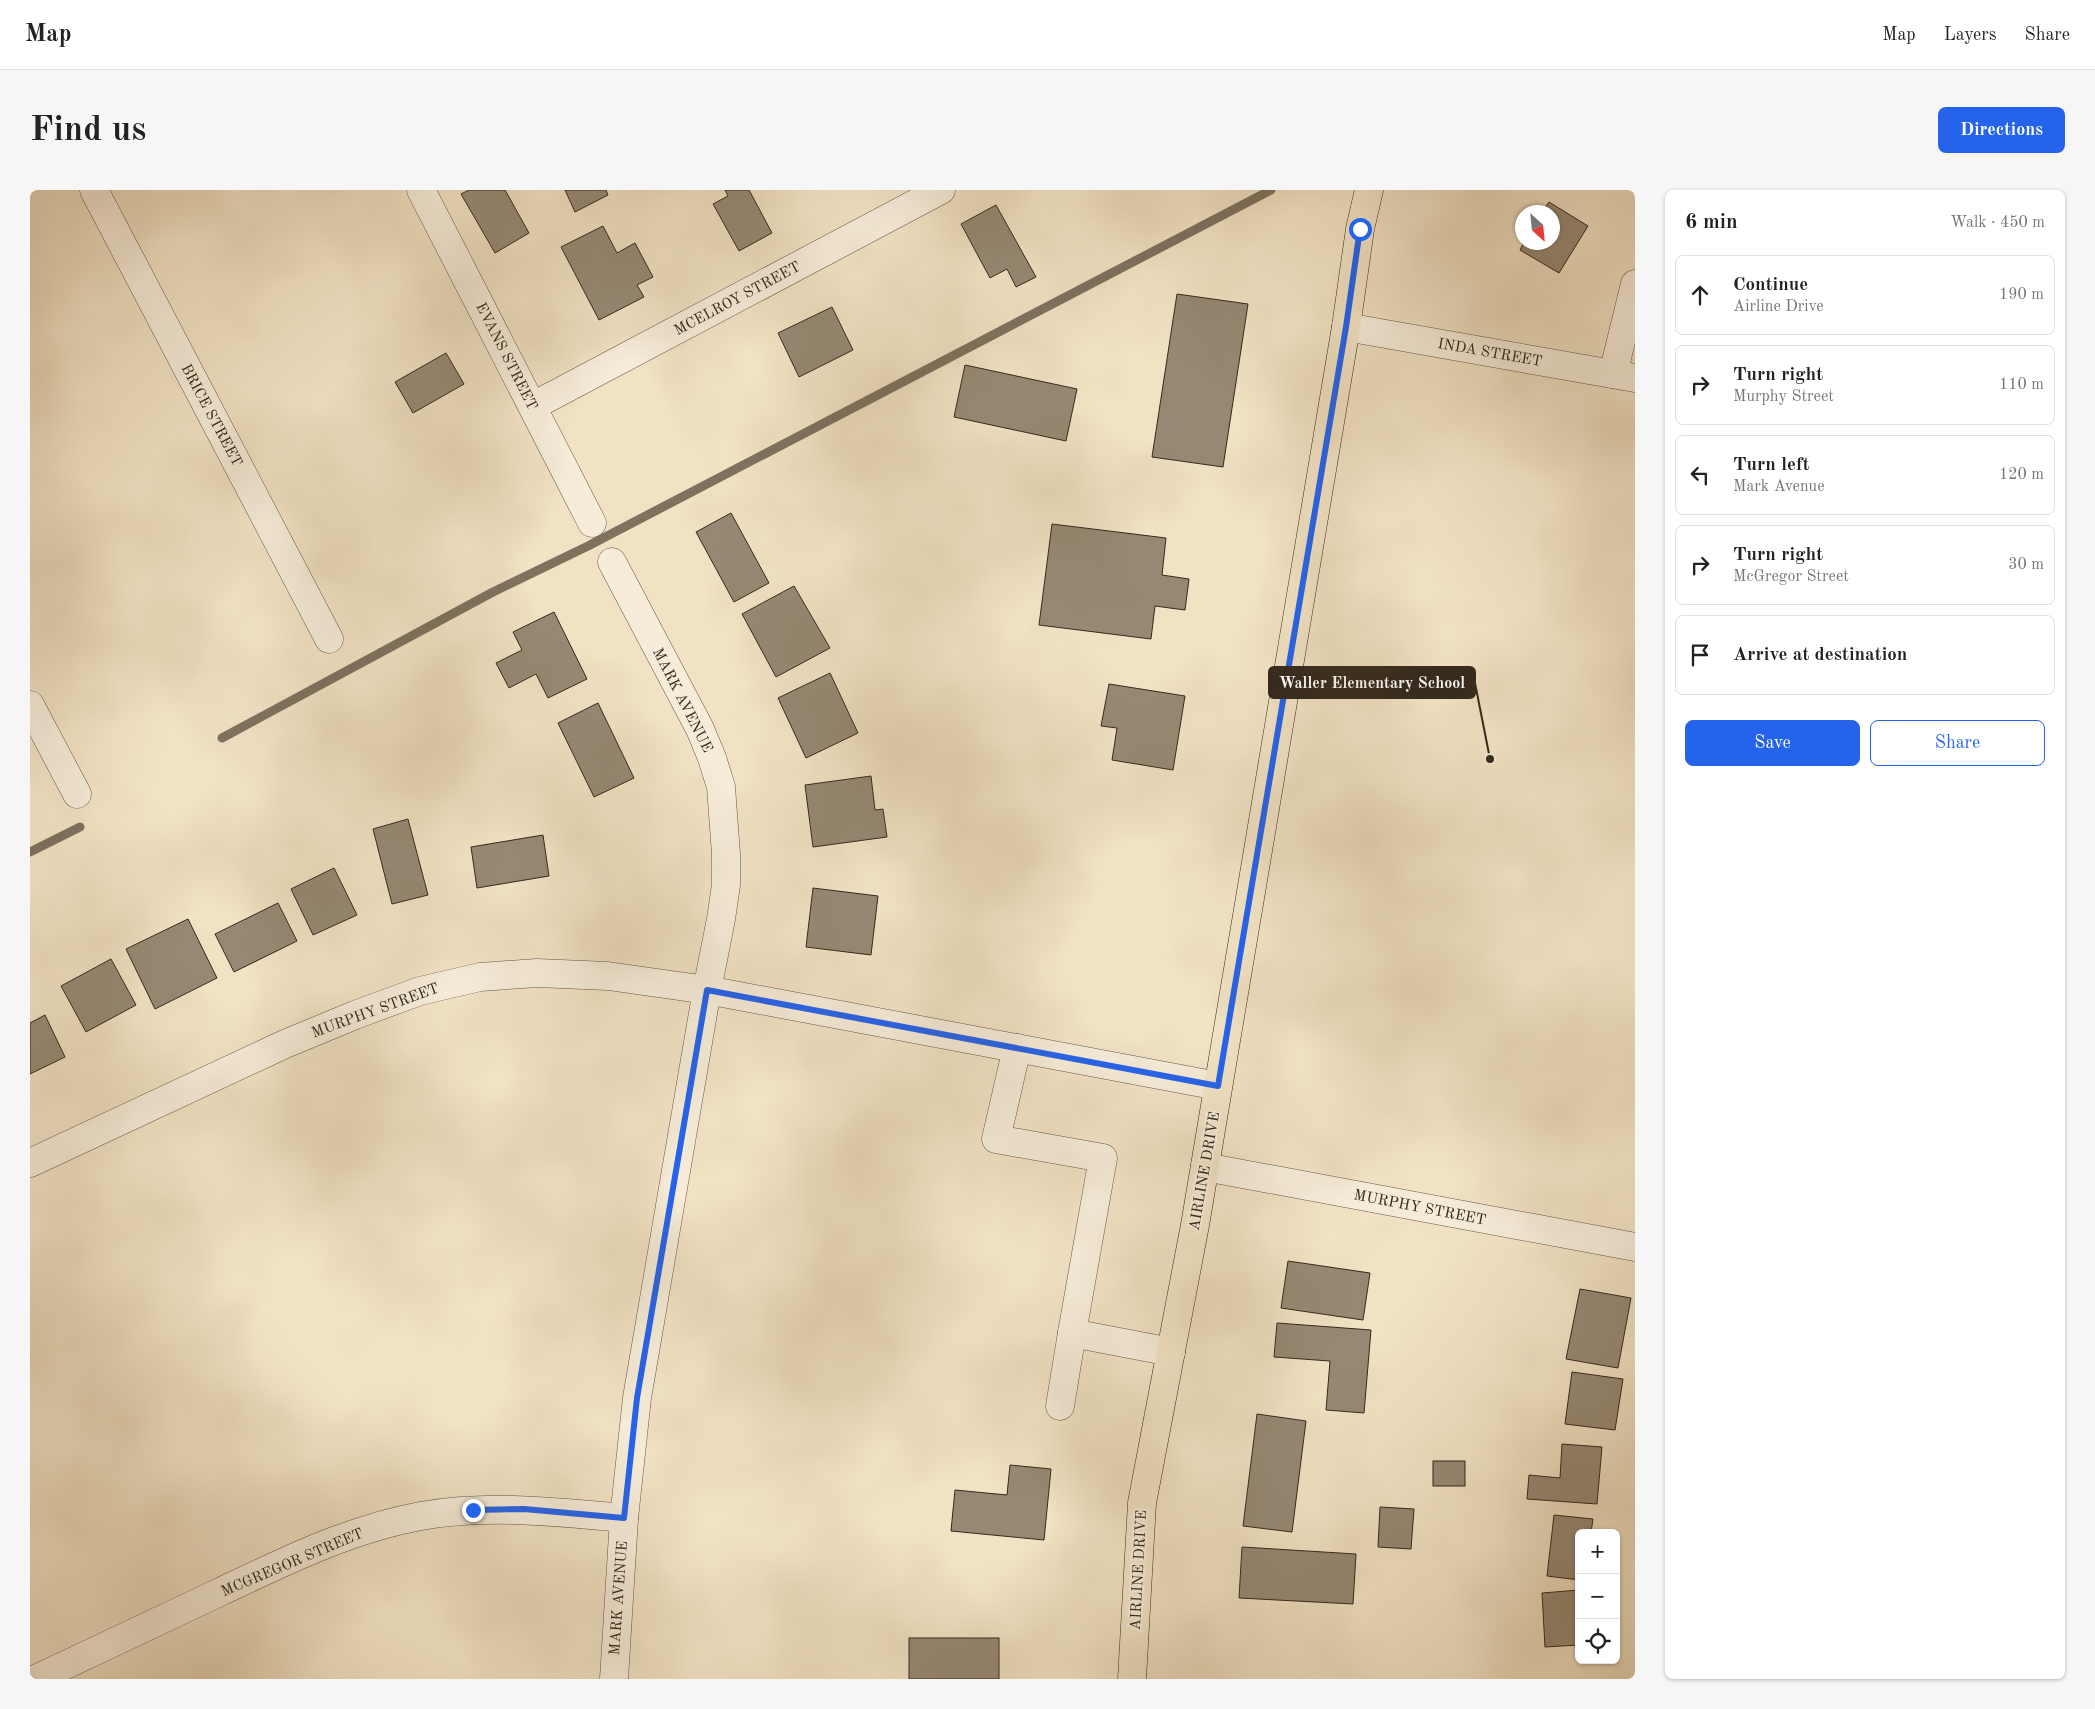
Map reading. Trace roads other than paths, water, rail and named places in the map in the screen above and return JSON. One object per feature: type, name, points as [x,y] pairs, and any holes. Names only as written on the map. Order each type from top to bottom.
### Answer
[{"type":"main road","name":"AIRLINE DRIVE","points":[[1132,1679],[1142,1503],[1205,1167],[1346,327],[1360,229],[1369,190]]},
{"type":"street","name":"BRICE STREET","points":[[94,190],[329,639]]},
{"type":"street","name":"EVANS STREET","points":[[421,190],[592,523]]},
{"type":"street","name":"MCELROY STREET","points":[[533,406],[941,190]]},
{"type":"street","points":[[1624,376],[1635,284]]},
{"type":"street","name":"INDA STREET","points":[[1346,327],[1624,376]]},
{"type":"street","name":"MARK AVENUE","points":[[612,562],[700,729],[721,787],[726,846],[726,885],[721,919],[707,990],[637,1398],[624,1518],[614,1679]]},
{"type":"street","points":[[30,706],[77,794]]},
{"type":"street","name":"MURPHY STREET","points":[[30,1163],[285,1044],[420,991],[480,977],[537,973],[608,976],[707,990],[1218,1086]]},
{"type":"street","points":[[1017,1048],[996,1139],[1103,1158],[1060,1406]]},
{"type":"street","name":"MURPHY STREET","points":[[1205,1167],[1635,1247]]},
{"type":"street","points":[[1072,1333],[1171,1352]]},
{"type":"street","name":"MCGREGOR STREET","points":[[36,1679],[251,1577],[357,1532],[420,1516],[473,1510],[524,1509],[624,1518]]},
{"type":"waterway","points":[[222,738],[493,592],[588,546],[1271,190]]},
{"type":"waterway","points":[[30,852],[80,827]]},
{"type":"place","name":"Waller Elementary School","points":[[1490,759]]}]
